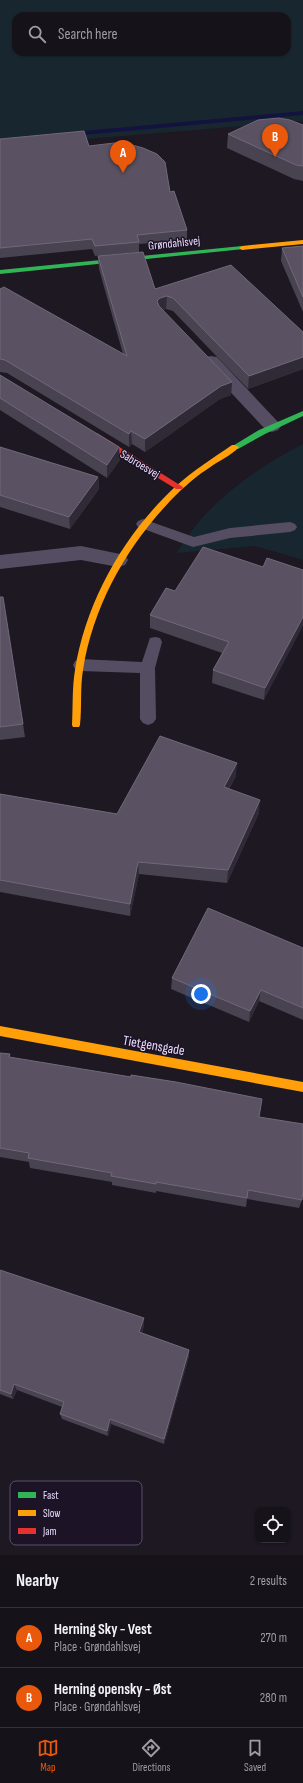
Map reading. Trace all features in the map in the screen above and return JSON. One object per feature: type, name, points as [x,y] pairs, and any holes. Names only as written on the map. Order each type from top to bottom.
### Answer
[{"type":"street","name":"Grøndahlsvej","points":[[0,272],[303,242]]},
{"type":"street","points":[[198,348],[272,426]]},
{"type":"street","name":"Sabroesvej","points":[[76,725],[80,665],[94,610],[118,560],[143,524],[179,487],[207,464],[239,443],[272,426],[303,413]]},
{"type":"street","name":"Sabroesvej","points":[[83,428],[179,487]]},
{"type":"street","points":[[0,562],[81,553],[118,560]]},
{"type":"street","name":"Tietgensgade","points":[[0,1031],[303,1087]]},
{"type":"lane","points":[[143,524],[193,542],[230,533],[290,527]]},
{"type":"lane","points":[[148,720],[148,668],[156,642]]},
{"type":"lane","points":[[80,665],[148,668]]},
{"type":"shaded area","points":[[0,0],[303,0],[303,121],[0,146]]},
{"type":"shaded area","points":[[303,444],[303,560],[255,546],[176,553],[200,520],[226,495],[263,467]]},
{"type":"building","points":[[279,118],[303,125],[303,166],[296,165],[228,134],[258,120]]},
{"type":"building","points":[[84,131],[89,146],[114,143],[129,144],[157,154],[165,162],[170,192],[174,191],[187,230],[137,235],[139,242],[95,246],[92,239],[0,248],[0,139]]},
{"type":"building","points":[[303,246],[303,297],[282,248]]},
{"type":"building","points":[[143,252],[155,289],[231,265],[303,332],[303,357],[249,376],[173,298],[167,296],[160,298],[157,301],[159,306],[232,382],[221,386],[145,439],[131,431],[129,434],[5,360],[0,359],[0,289],[4,287],[127,356],[98,256]]},
{"type":"building","points":[[0,375],[119,447],[107,465],[0,398]]},
{"type":"building","points":[[0,447],[98,477],[69,517],[0,495]]},
{"type":"building","points":[[203,547],[263,567],[267,558],[303,570],[303,617],[265,688],[213,670],[229,642],[150,615],[166,588],[175,591]]},
{"type":"building","points":[[0,597],[3,597],[23,724],[0,727]]},
{"type":"building","points":[[160,736],[237,763],[224,787],[260,800],[228,870],[138,862],[130,904],[0,880],[0,794],[117,814]]},
{"type":"building","points":[[208,908],[303,948],[303,1008],[261,990],[250,1011],[172,978]]},
{"type":"building","points":[[0,1053],[10,1054],[9,1057],[131,1077],[131,1075],[176,1082],[262,1099],[259,1117],[303,1124],[302,1200],[248,1190],[247,1198],[156,1182],[156,1184],[111,1176],[112,1173],[28,1158],[29,1153],[0,1148]]},
{"type":"building","points":[[0,1270],[144,1318],[139,1332],[189,1350],[164,1439],[110,1419],[107,1431],[60,1414],[64,1402],[14,1384],[11,1394],[0,1390]]},
{"type":"waterway","points":[[72,134],[303,113]]},
{"type":"traffic: fast","points":[[0,272],[242,248]]},
{"type":"traffic: fast","points":[[235,447],[262,432],[303,413]]},
{"type":"traffic: slow","points":[[242,248],[303,242]]},
{"type":"traffic: slow","points":[[76,725],[80,665],[89,631],[101,598],[116,568],[134,539],[155,512],[179,488],[206,466],[235,447]]},
{"type":"traffic: slow","points":[[0,1031],[303,1087]]},
{"type":"traffic: jam","points":[[94,435],[179,487]]},
{"type":"place","name":"Herning opensky - Øst","points":[[275,157]]},
{"type":"place","name":"Herning Sky - Vest","points":[[123,173]]}]
